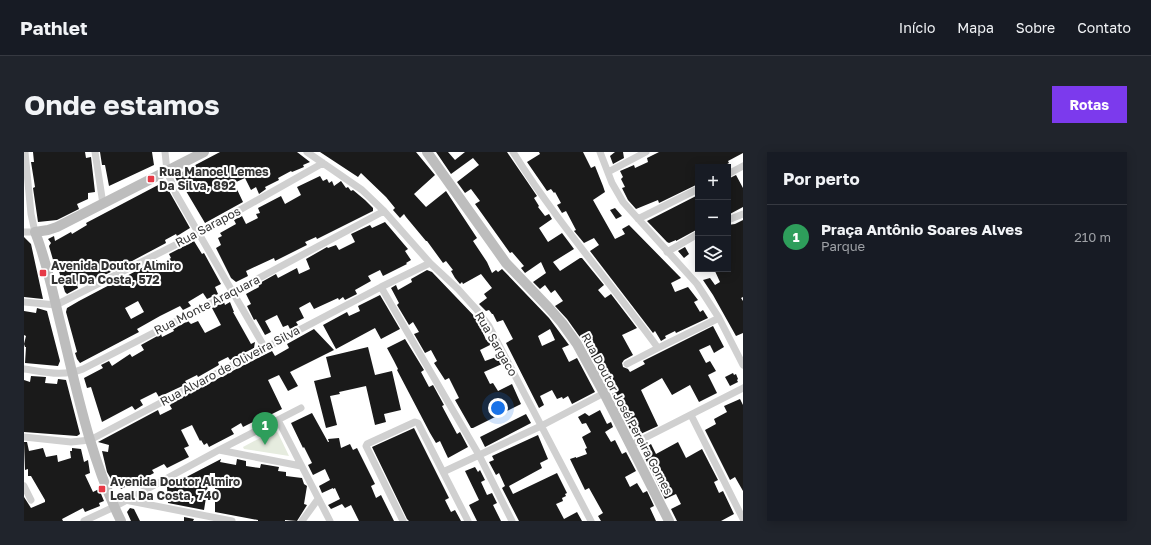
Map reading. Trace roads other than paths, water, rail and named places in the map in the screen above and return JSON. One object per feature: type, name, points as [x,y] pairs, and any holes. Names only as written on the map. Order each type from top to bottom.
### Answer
[{"type":"street","points":[[25,152],[31,214],[35,232],[45,261],[90,440],[114,507],[121,521]]},
{"type":"street","points":[[95,152],[103,204]]},
{"type":"street","points":[[165,152],[167,171],[176,194],[265,348]]},
{"type":"street","points":[[24,232],[35,232],[57,228],[204,152]]},
{"type":"street","name":"Rua Sargaco","points":[[307,152],[362,190],[384,211],[430,263],[458,289],[477,310],[489,326],[591,521]]},
{"type":"street","name":"Rua Doutor José Pereira Gomes","points":[[427,152],[506,263],[562,323],[577,344],[604,393],[669,521]]},
{"type":"street","points":[[513,152],[526,173],[569,233],[658,348]]},
{"type":"street","points":[[600,152],[612,183],[623,202],[697,284],[719,318],[743,365]]},
{"type":"street","points":[[608,172],[646,152]]},
{"type":"street","name":"Rua Sarapos","points":[[56,305],[199,234],[323,163]]},
{"type":"street","points":[[731,172],[743,166]]},
{"type":"street","points":[[638,219],[695,190]]},
{"type":"street","name":"Rua Monte Araquara","points":[[24,369],[54,373],[72,373],[83,369],[233,292],[384,211]]},
{"type":"street","points":[[731,219],[743,214]]},
{"type":"street","points":[[667,252],[695,236]]},
{"type":"street","name":"Rua Alvaro de Oliveira Silva","points":[[24,437],[72,442],[90,440],[430,263]]},
{"type":"street","points":[[382,288],[479,455],[512,521]]},
{"type":"street","points":[[24,302],[56,305]]},
{"type":"street","points":[[627,364],[719,318]]},
{"type":"street","points":[[631,445],[743,388]]},
{"type":"street","points":[[443,472],[541,426],[604,393]]},
{"type":"street","points":[[87,520],[301,408]]},
{"type":"street","points":[[691,415],[743,519]]},
{"type":"street","points":[[278,420],[330,521]]},
{"type":"street","points":[[403,521],[366,447],[367,444],[413,422],[418,423],[468,521]]},
{"type":"street","points":[[219,450],[302,466]]},
{"type":"street","points":[[24,486],[31,500]]},
{"type":"street","points":[[302,521],[318,499]]},
{"type":"street","points":[[125,500],[232,521]]},
{"type":"place","name":"Rua Manoel Lemes Da Silva, 892","points":[[151,179]]},
{"type":"place","name":"Avenida Doutor Almiro Leal Da Costa, 572","points":[[43,273]]},
{"type":"place","name":"Praça Antônio Soares Alves","points":[[265,445]]},
{"type":"place","name":"Avenida Doutor Almiro Leal Da Costa, 740","points":[[102,489]]}]
